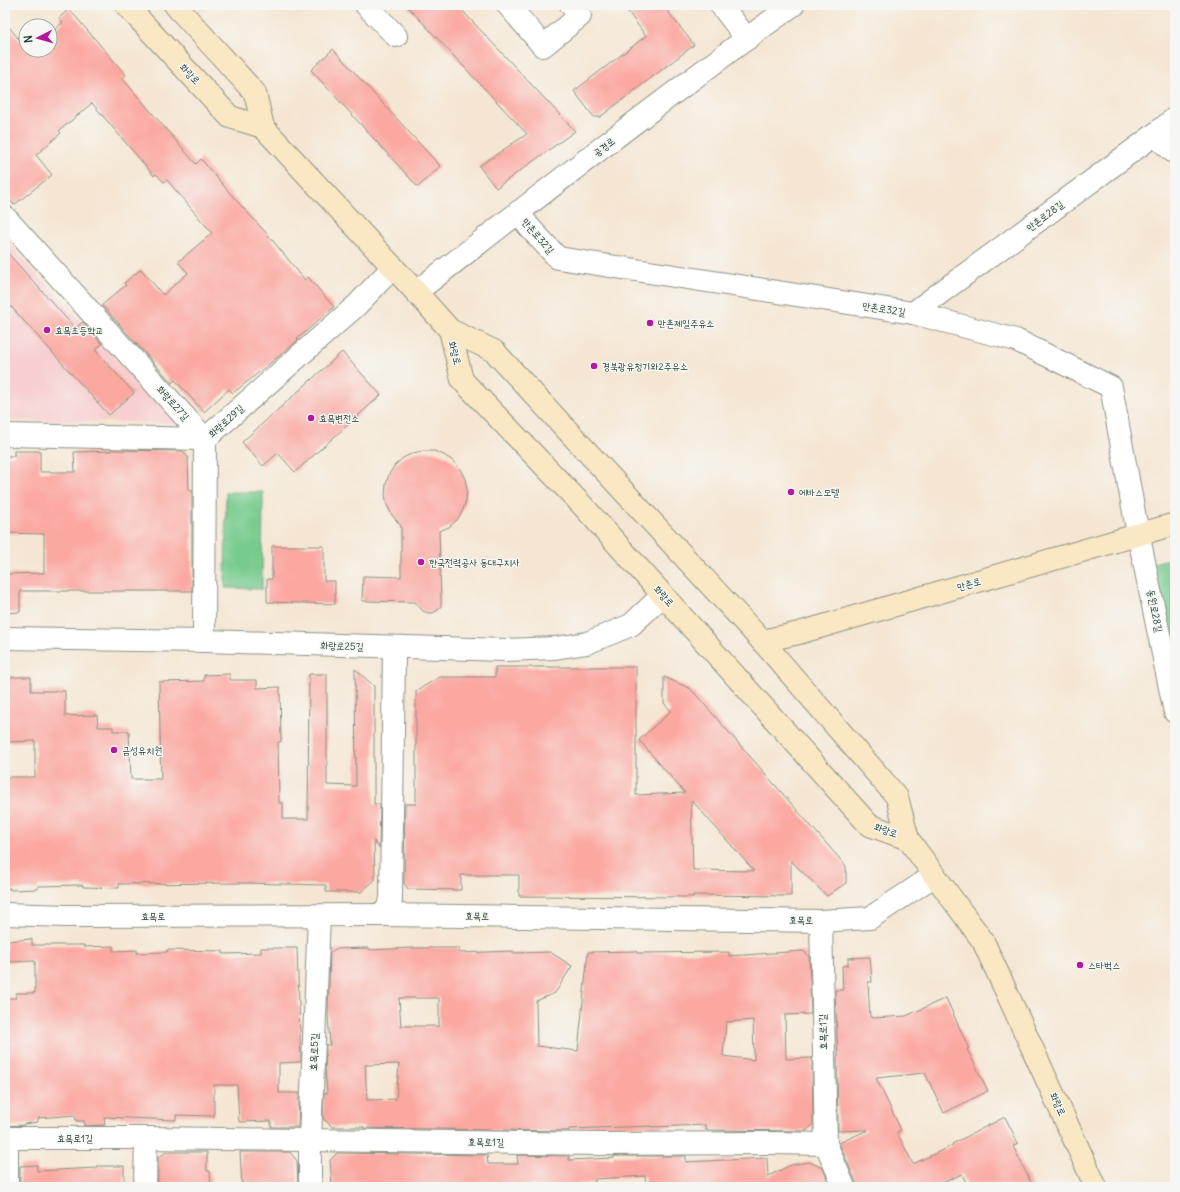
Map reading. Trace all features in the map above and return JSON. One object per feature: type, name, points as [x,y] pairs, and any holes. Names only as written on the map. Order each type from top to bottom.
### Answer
[{"type":"main road","name":"화랑로","points":[[126,5],[230,117],[264,127]]},
{"type":"main road","name":"화랑로","points":[[175,5],[255,93],[264,127],[450,330],[494,351],[762,640],[897,797],[908,839],[983,940],[1096,1187]]},
{"type":"main road","name":"화랑로","points":[[450,330],[462,380],[583,506],[869,825],[908,839]]},
{"type":"main road","name":"만촌로","points":[[762,640],[799,633],[1175,524]]},
{"type":"street","points":[[366,5],[396,36]]},
{"type":"street","points":[[508,5],[543,46],[580,16],[571,5]]},
{"type":"street","points":[[721,5],[747,39]]},
{"type":"street","name":"공경로","points":[[416,292],[518,212],[793,5]]},
{"type":"street","name":"만촌로28길","points":[[913,313],[1175,118]]},
{"type":"street","points":[[1154,135],[1175,153]]},
{"type":"street","name":"만촌로32길","points":[[518,212],[530,228],[558,258],[913,313],[1016,340],[1111,387],[1139,535]]},
{"type":"street","name":"화랑로27길","points":[[5,217],[205,439]]},
{"type":"street","name":"화랑로29길","points":[[5,435],[205,439],[357,305],[393,267]]},
{"type":"street","points":[[204,641],[205,439]]},
{"type":"street","name":"동원로28길","points":[[1139,535],[1175,712]]},
{"type":"street","name":"화랑로25길","points":[[5,638],[204,641],[394,648],[506,650],[555,648],[587,643],[631,625],[663,595]]},
{"type":"street","points":[[384,915],[391,900],[394,648]]},
{"type":"street","name":"효목로","points":[[5,914],[67,916],[384,915],[821,921],[870,918],[935,875]]},
{"type":"street","name":"효목로5길","points":[[310,1187],[310,1140],[319,916]]},
{"type":"street","name":"효목로1길","points":[[821,921],[826,1144],[844,1187]]},
{"type":"street","points":[[6,1138],[7,1187]]},
{"type":"street","name":"효목로1길","points":[[6,1138],[146,1138],[603,1144],[772,1142],[826,1144]]},
{"type":"street","points":[[145,1187],[146,1138]]},
{"type":"shaded area","name":"효목초등학교","points":[[5,240],[176,423],[5,420]]},
{"type":"green space","points":[[226,492],[263,492],[262,589],[225,588]]},
{"type":"green space","points":[[1175,557],[1175,679],[1150,564]]},
{"type":"building","points":[[406,5],[457,5],[575,131],[496,188],[479,166],[527,134]]},
{"type":"building","points":[[623,5],[663,5],[694,45],[600,117],[594,117],[574,91],[646,36]]},
{"type":"building","points":[[69,9],[126,75],[122,78],[196,164],[201,159],[269,236],[305,280],[308,277],[334,307],[273,361],[233,393],[229,389],[204,412],[175,380],[172,383],[102,305],[126,285],[124,283],[141,269],[163,295],[188,273],[178,262],[212,233],[167,180],[164,182],[156,174],[154,176],[92,103],[59,131],[61,133],[36,155],[52,175],[14,205],[5,194],[5,22],[18,38],[18,58],[58,58],[58,27],[63,22],[59,18]]},
{"type":"building","points":[[333,49],[440,166],[418,187],[311,70]]},
{"type":"building","points":[[5,250],[75,328],[83,322],[102,344],[95,350],[134,393],[109,415],[5,300]]},
{"type":"building","name":"효목변전소","points":[[342,352],[381,395],[295,472],[278,453],[263,466],[242,442]]},
{"type":"building","points":[[111,450],[183,451],[188,457],[189,490],[192,490],[192,591],[20,591],[20,612],[5,613],[5,574],[44,573],[44,534],[5,533],[5,456],[14,456],[14,451],[40,451],[40,472],[75,472],[74,452]]},
{"type":"building","name":"한국전력공사 동대구지사","points":[[434,451],[453,461],[460,469],[465,479],[467,489],[463,510],[457,520],[449,527],[439,531],[441,606],[433,613],[423,611],[415,602],[362,601],[363,576],[401,577],[401,526],[392,515],[387,505],[385,495],[386,484],[389,474],[395,465],[403,458],[413,453]]},
{"type":"building","points":[[272,546],[324,546],[324,581],[335,581],[335,604],[267,602],[267,579],[272,579]]},
{"type":"building","points":[[495,667],[636,667],[636,795],[685,793],[639,740],[671,711],[664,703],[664,677],[691,689],[846,866],[846,883],[827,896],[791,861],[791,896],[519,896],[519,875],[461,875],[461,890],[408,889],[404,883],[405,804],[416,804],[416,691],[440,677],[495,677]],"holes":[[[691,800],[754,871],[693,870]]]},
{"type":"building","points":[[355,669],[374,686],[374,804],[380,804],[379,848],[374,841],[375,880],[361,892],[326,892],[326,885],[243,883],[119,884],[119,888],[83,887],[83,885],[38,886],[38,889],[5,889],[5,777],[35,777],[35,741],[5,742],[5,677],[31,677],[31,691],[65,691],[65,716],[97,715],[98,727],[113,727],[113,731],[129,731],[131,779],[161,779],[159,682],[204,681],[204,675],[230,674],[230,680],[257,680],[257,688],[280,687],[281,742],[278,742],[279,803],[283,803],[283,819],[308,819],[309,674],[327,674],[327,785],[356,786]]},
{"type":"building","points":[[32,939],[32,945],[84,945],[84,947],[113,946],[113,951],[137,950],[137,953],[167,952],[167,950],[223,951],[223,954],[261,953],[261,948],[297,948],[301,1062],[279,1063],[279,1093],[299,1093],[298,1127],[271,1127],[271,1121],[239,1122],[237,1085],[214,1085],[214,1116],[176,1115],[176,1120],[104,1117],[105,1125],[84,1126],[84,1121],[76,1121],[75,1115],[38,1118],[38,1122],[24,1125],[5,1126],[5,1076],[7,1076],[6,998],[16,998],[16,993],[35,993],[35,961],[7,962],[6,941]]},
{"type":"building","points":[[369,948],[370,950],[459,948],[459,953],[513,951],[513,953],[550,952],[572,966],[555,993],[536,1001],[537,1046],[578,1051],[588,952],[729,952],[729,956],[803,951],[809,956],[811,1014],[785,1015],[786,1059],[812,1058],[813,1125],[806,1131],[706,1130],[706,1125],[569,1129],[569,1131],[332,1127],[323,1118],[324,1093],[327,1093],[325,1069],[326,1045],[330,1045],[328,1014],[330,953],[335,949]],"holes":[[[399,998],[439,998],[439,1026],[401,1026]],[[753,1020],[754,1060],[723,1056],[726,1022]],[[399,1064],[396,1099],[367,1100],[365,1065]]]},
{"type":"building","points":[[870,957],[872,982],[868,982],[870,1017],[906,1016],[946,998],[969,1049],[967,1049],[988,1091],[944,1113],[925,1073],[876,1078],[901,1130],[897,1132],[913,1164],[953,1145],[952,1144],[1005,1117],[1018,1143],[1013,1146],[1033,1187],[968,1187],[962,1174],[934,1187],[856,1187],[856,1182],[839,1143],[868,1130],[838,1131],[838,1057],[835,990],[843,990],[842,966],[848,965],[848,958]]},
{"type":"building","points":[[166,1152],[207,1152],[207,1171],[210,1171],[211,1187],[158,1187],[158,1158]]},
{"type":"building","points":[[240,1152],[290,1152],[297,1161],[298,1187],[242,1187]]},
{"type":"building","points":[[337,1153],[487,1155],[488,1164],[518,1164],[517,1155],[569,1156],[569,1160],[614,1158],[614,1156],[686,1156],[686,1162],[767,1158],[768,1176],[791,1165],[809,1162],[823,1168],[830,1187],[646,1187],[645,1176],[595,1179],[595,1183],[569,1185],[569,1187],[535,1187],[535,1185],[496,1187],[332,1187],[330,1160]]},
{"type":"building","points":[[37,1165],[37,1171],[96,1168],[96,1166],[124,1166],[124,1187],[20,1187],[20,1166]]},
{"type":"place","name":"만촌제일주유소","points":[[650,323]]},
{"type":"place","name":"효목초등학교","points":[[47,330]]},
{"type":"place","name":"경북광유청기와2주유소","points":[[594,366]]},
{"type":"place","name":"효목변전소","points":[[311,418]]},
{"type":"place","name":"에바스모텔","points":[[791,492]]},
{"type":"place","name":"한국전력공사 동대구지사","points":[[421,562]]},
{"type":"place","name":"금성유치원","points":[[114,750]]},
{"type":"place","name":"스타벅스","points":[[1080,965]]}]
